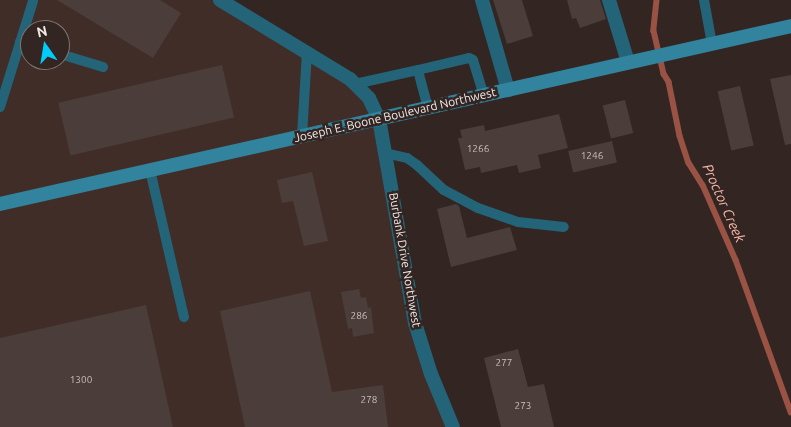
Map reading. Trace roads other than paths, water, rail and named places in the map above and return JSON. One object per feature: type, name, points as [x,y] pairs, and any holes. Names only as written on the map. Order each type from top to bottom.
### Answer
[{"type":"main road","name":"Joseph E. Boone Boulevard Northwest","points":[[0,204],[791,26]]},
{"type":"street","name":"Burbank Drive Northwest","points":[[220,0],[355,84],[369,98],[380,119],[415,324],[431,374],[453,427]]},
{"type":"street","points":[[482,0],[508,90]]},
{"type":"street","points":[[609,0],[628,62]]},
{"type":"lane","points":[[29,20],[33,2]]},
{"type":"lane","points":[[702,2],[712,44]]},
{"type":"lane","points":[[302,136],[307,53]]},
{"type":"lane","points":[[0,107],[20,56]]},
{"type":"lane","points":[[70,57],[102,67]]},
{"type":"lane","points":[[355,84],[469,58],[472,60],[484,95]]},
{"type":"lane","points":[[418,70],[428,108]]},
{"type":"lane","points":[[385,152],[407,158],[444,190],[478,208],[518,222],[564,227]]},
{"type":"lane","points":[[150,170],[184,317]]},
{"type":"waterway","name":"Proctor Creek","points":[[657,0],[654,31],[664,74],[669,82],[680,136],[689,163],[703,185],[736,260],[791,412]]}]
